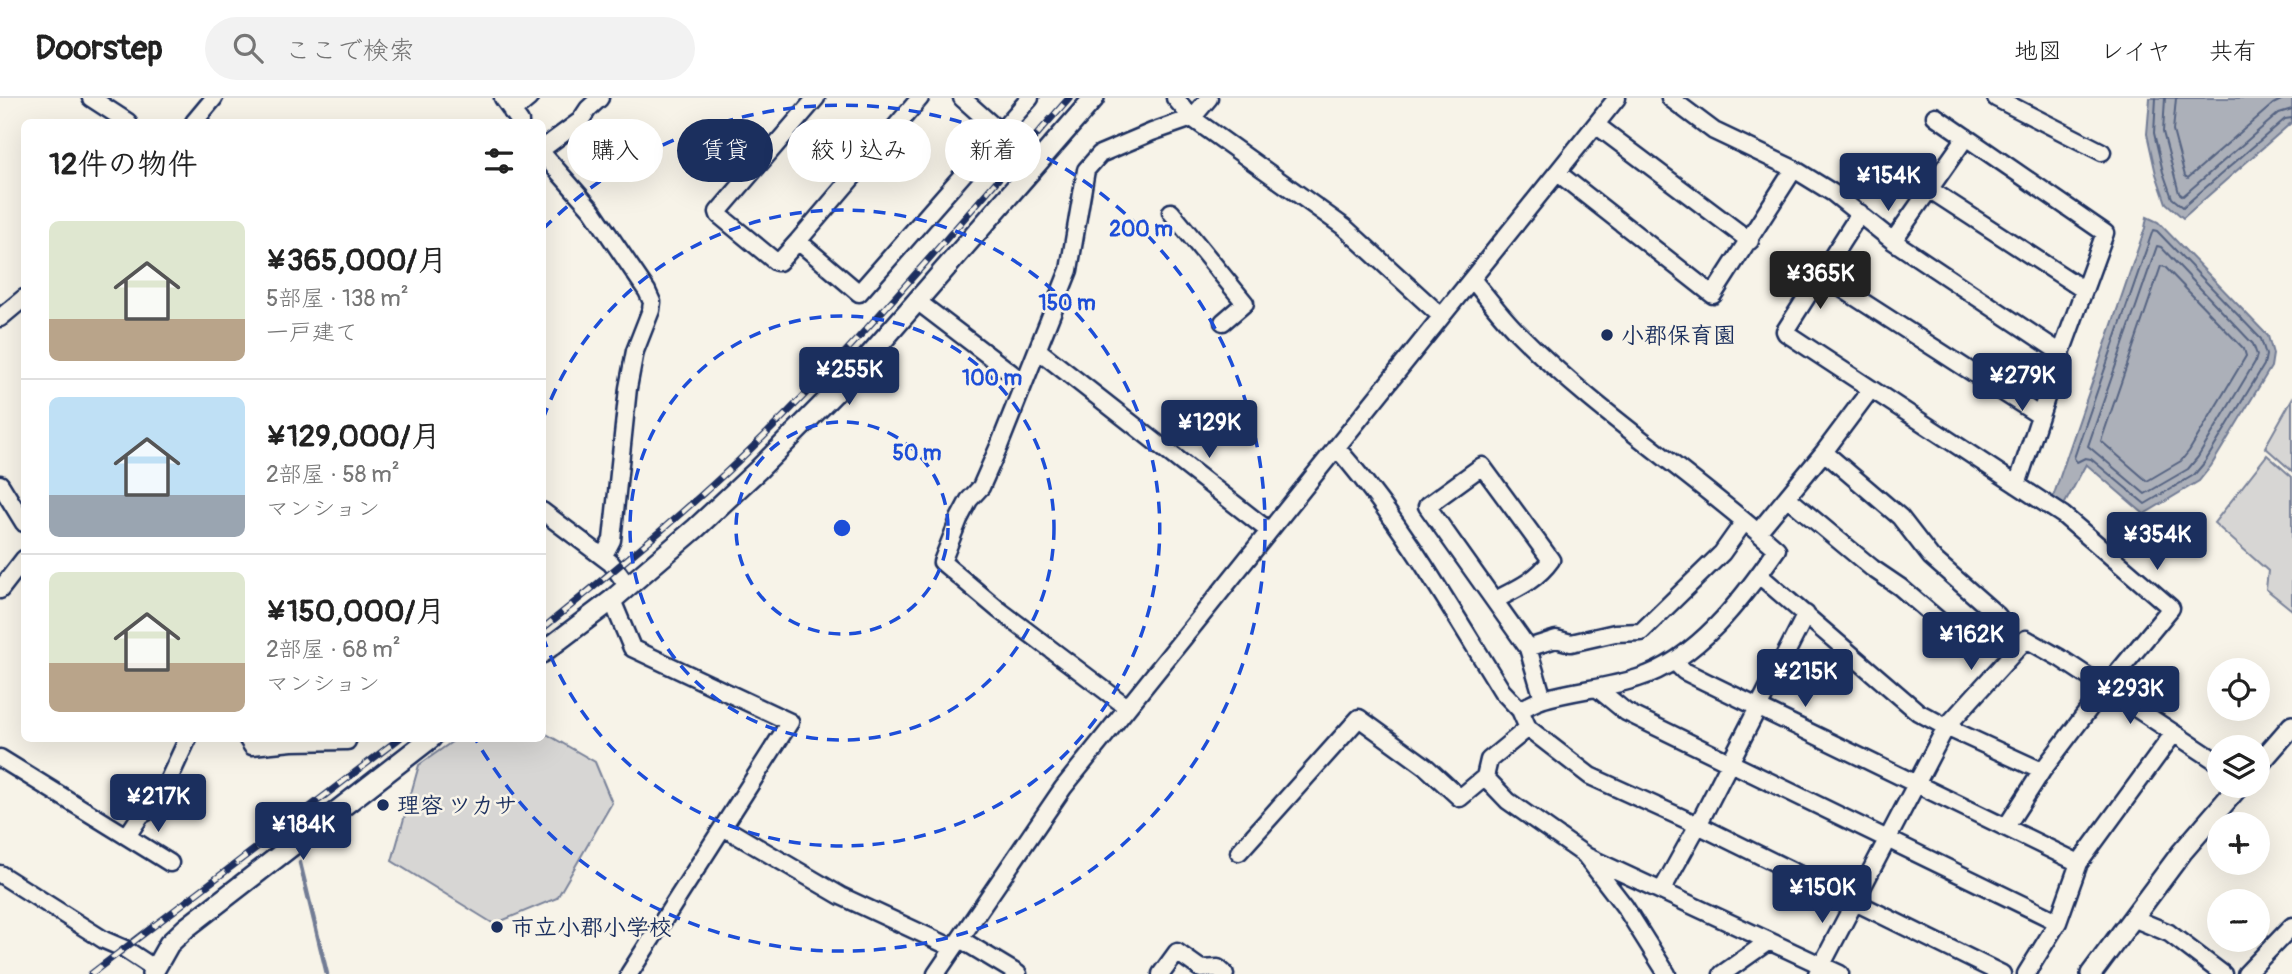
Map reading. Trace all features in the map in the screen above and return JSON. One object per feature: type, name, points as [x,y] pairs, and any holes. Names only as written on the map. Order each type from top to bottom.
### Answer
[{"type":"street","points":[[91,98],[123,119]]},
{"type":"street","points":[[196,119],[214,98]]},
{"type":"street","points":[[510,114],[529,98]]},
{"type":"street","points":[[546,148],[580,121],[588,108],[600,98]]},
{"type":"street","points":[[816,98],[718,212],[776,262],[798,241],[920,98]]},
{"type":"street","points":[[962,98],[985,119]]},
{"type":"street","points":[[1012,119],[1030,98]]},
{"type":"street","points":[[1041,160],[1094,98]]},
{"type":"street","points":[[1175,98],[1192,118],[1344,227],[1441,316]]},
{"type":"street","points":[[1127,707],[999,610],[942,562],[958,519],[969,500],[981,487],[1069,270],[1086,170],[1100,154],[1192,118],[1209,98]]},
{"type":"street","points":[[936,974],[1063,788],[1617,98]]},
{"type":"street","points":[[1670,98],[1714,131],[1794,169],[1860,213],[1894,241],[2061,353]]},
{"type":"street","points":[[1996,98],[2102,152]]},
{"type":"street","points":[[1936,116],[2105,233],[2017,485]]},
{"type":"street","points":[[1596,125],[1750,241]]},
{"type":"street","points":[[1894,241],[1966,137]]},
{"type":"street","points":[[546,156],[594,213],[652,302],[635,351],[628,388],[612,540],[603,557]]},
{"type":"street","points":[[1559,173],[1713,295],[1794,169]]},
{"type":"street","points":[[798,241],[859,293],[957,182]]},
{"type":"street","points":[[546,650],[612,600],[758,470],[856,372],[1022,182]]},
{"type":"street","points":[[1929,189],[2084,289]]},
{"type":"street","points":[[1171,212],[1245,303],[1223,322]]},
{"type":"street","points":[[1860,213],[1785,331],[2063,515],[2171,608],[2105,688],[2042,771],[2006,827]]},
{"type":"street","points":[[1821,275],[2040,416]]},
{"type":"street","points":[[1472,279],[1516,331],[1560,372],[1626,429],[1777,549],[1759,575],[1711,631],[1675,662],[1641,678],[1543,699],[1520,710]]},
{"type":"street","points":[[0,318],[21,300]]},
{"type":"street","points":[[917,301],[1023,382]]},
{"type":"street","points":[[1038,350],[1269,531]]},
{"type":"street","points":[[1758,532],[1788,498],[1871,389]]},
{"type":"street","points":[[1336,447],[1399,526],[1502,691],[1520,710],[1528,728],[1590,776],[1698,825],[2002,974]]},
{"type":"street","points":[[1788,498],[1872,568],[1900,587],[1971,648],[1998,616],[1931,557],[1900,517],[1824,452]]},
{"type":"street","points":[[1495,600],[1525,585],[1544,570],[1551,560],[1482,466],[1427,506],[1528,648],[1543,699]]},
{"type":"street","points":[[0,484],[21,518]]},
{"type":"street","points":[[546,514],[603,557],[627,585]]},
{"type":"street","points":[[1528,648],[1556,639],[1571,643],[1641,632],[1722,553],[1745,522]]},
{"type":"street","points":[[0,590],[21,563]]},
{"type":"street","points":[[1759,575],[1918,712],[2042,771]]},
{"type":"street","points":[[612,600],[632,648],[790,722],[629,974]]},
{"type":"street","points":[[1662,890],[1805,614]]},
{"type":"street","points":[[1820,970],[1946,727],[2026,639],[2207,755]]},
{"type":"street","points":[[1675,662],[1684,671],[2079,863]]},
{"type":"street","points":[[1598,689],[1626,712],[2058,922]]},
{"type":"street","points":[[1240,852],[1359,718],[1425,766],[1460,798],[1485,777],[1489,761],[1528,728]]},
{"type":"street","points":[[2270,751],[2292,726]]},
{"type":"street","points":[[2026,974],[2058,922],[2079,863],[2174,733]]},
{"type":"street","points":[[127,835],[141,815],[156,807],[186,742]]},
{"type":"street","points":[[250,742],[252,746],[292,742]]},
{"type":"street","points":[[0,874],[104,940],[125,949],[153,971],[169,944],[186,928],[426,742]]},
{"type":"street","points":[[0,758],[170,863]]},
{"type":"street","points":[[1485,777],[1508,801],[1585,855],[1769,941],[1820,970],[1840,974]]},
{"type":"street","points":[[2091,974],[2182,852],[2229,798]]},
{"type":"street","points":[[723,827],[841,896],[956,944],[1018,974]]},
{"type":"street","points":[[1585,855],[1625,907],[1668,974]]},
{"type":"street","points":[[2133,918],[2169,933],[2223,974]]},
{"type":"street","points":[[2246,974],[2292,926]]},
{"type":"street","points":[[1722,974],[1769,941]]},
{"type":"street","points":[[1161,974],[1177,952],[1201,969],[1218,968],[1226,974]]},
{"type":"shaded area","points":[[2292,399],[2292,471],[2265,447]]},
{"type":"shaded area","points":[[2267,455],[2292,477],[2292,610],[2266,589],[2268,571],[2214,523]]},
{"type":"shaded area","points":[[546,734],[595,762],[612,803],[557,898],[494,924],[392,861],[419,765],[452,742],[546,742]]},
{"type":"water","points":[[2150,98],[2292,98],[2292,122],[2183,218],[2166,203],[2156,174],[2147,134]]},
{"type":"water","points":[[2147,217],[2158,222],[2268,336],[2273,354],[2271,367],[2211,466],[2199,481],[2144,514],[2086,464],[2063,507],[2052,500]]},
{"type":"waterway","points":[[300,863],[327,974]]},
{"type":"railway","points":[[546,626],[690,505],[813,387],[1069,98]]},
{"type":"railway","points":[[91,974],[395,742]]},
{"type":"place","name":"小郡保育園","points":[[1607,335]]},
{"type":"place","name":"理容 ツカサ","points":[[383,805]]},
{"type":"place","name":"市立小郡小学校","points":[[497,927]]}]
